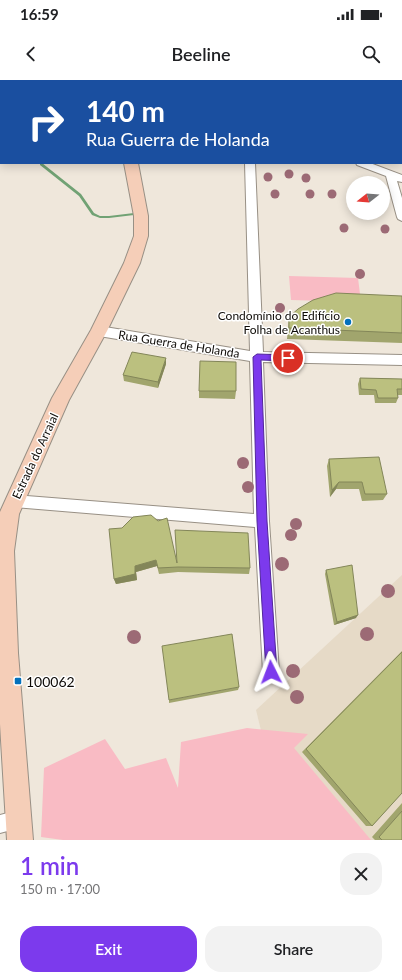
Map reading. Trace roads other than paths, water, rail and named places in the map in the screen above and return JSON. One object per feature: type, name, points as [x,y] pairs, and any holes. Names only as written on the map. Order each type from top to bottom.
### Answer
[{"type":"main road","name":"Estrada do Arraial","points":[[20,840],[9,821],[4,551],[9,514],[61,398],[99,331],[132,263],[141,236],[141,210],[131,164]]},
{"type":"street","points":[[250,164],[262,521],[271,672]]},
{"type":"street","points":[[364,164],[402,179]]},
{"type":"street","points":[[390,174],[402,217]]},
{"type":"street","name":"Rua Guerra de Holanda","points":[[99,331],[257,357],[402,360]]},
{"type":"street","points":[[14,502],[262,521]]},
{"type":"waterway","points":[[41,164],[80,195],[93,214],[100,217],[134,214]]},
{"type":"place","name":"Condomínio do Edifício Folha de Acanthus","points":[[348,322]]},
{"type":"place","name":"100062","points":[[18,681]]}]
